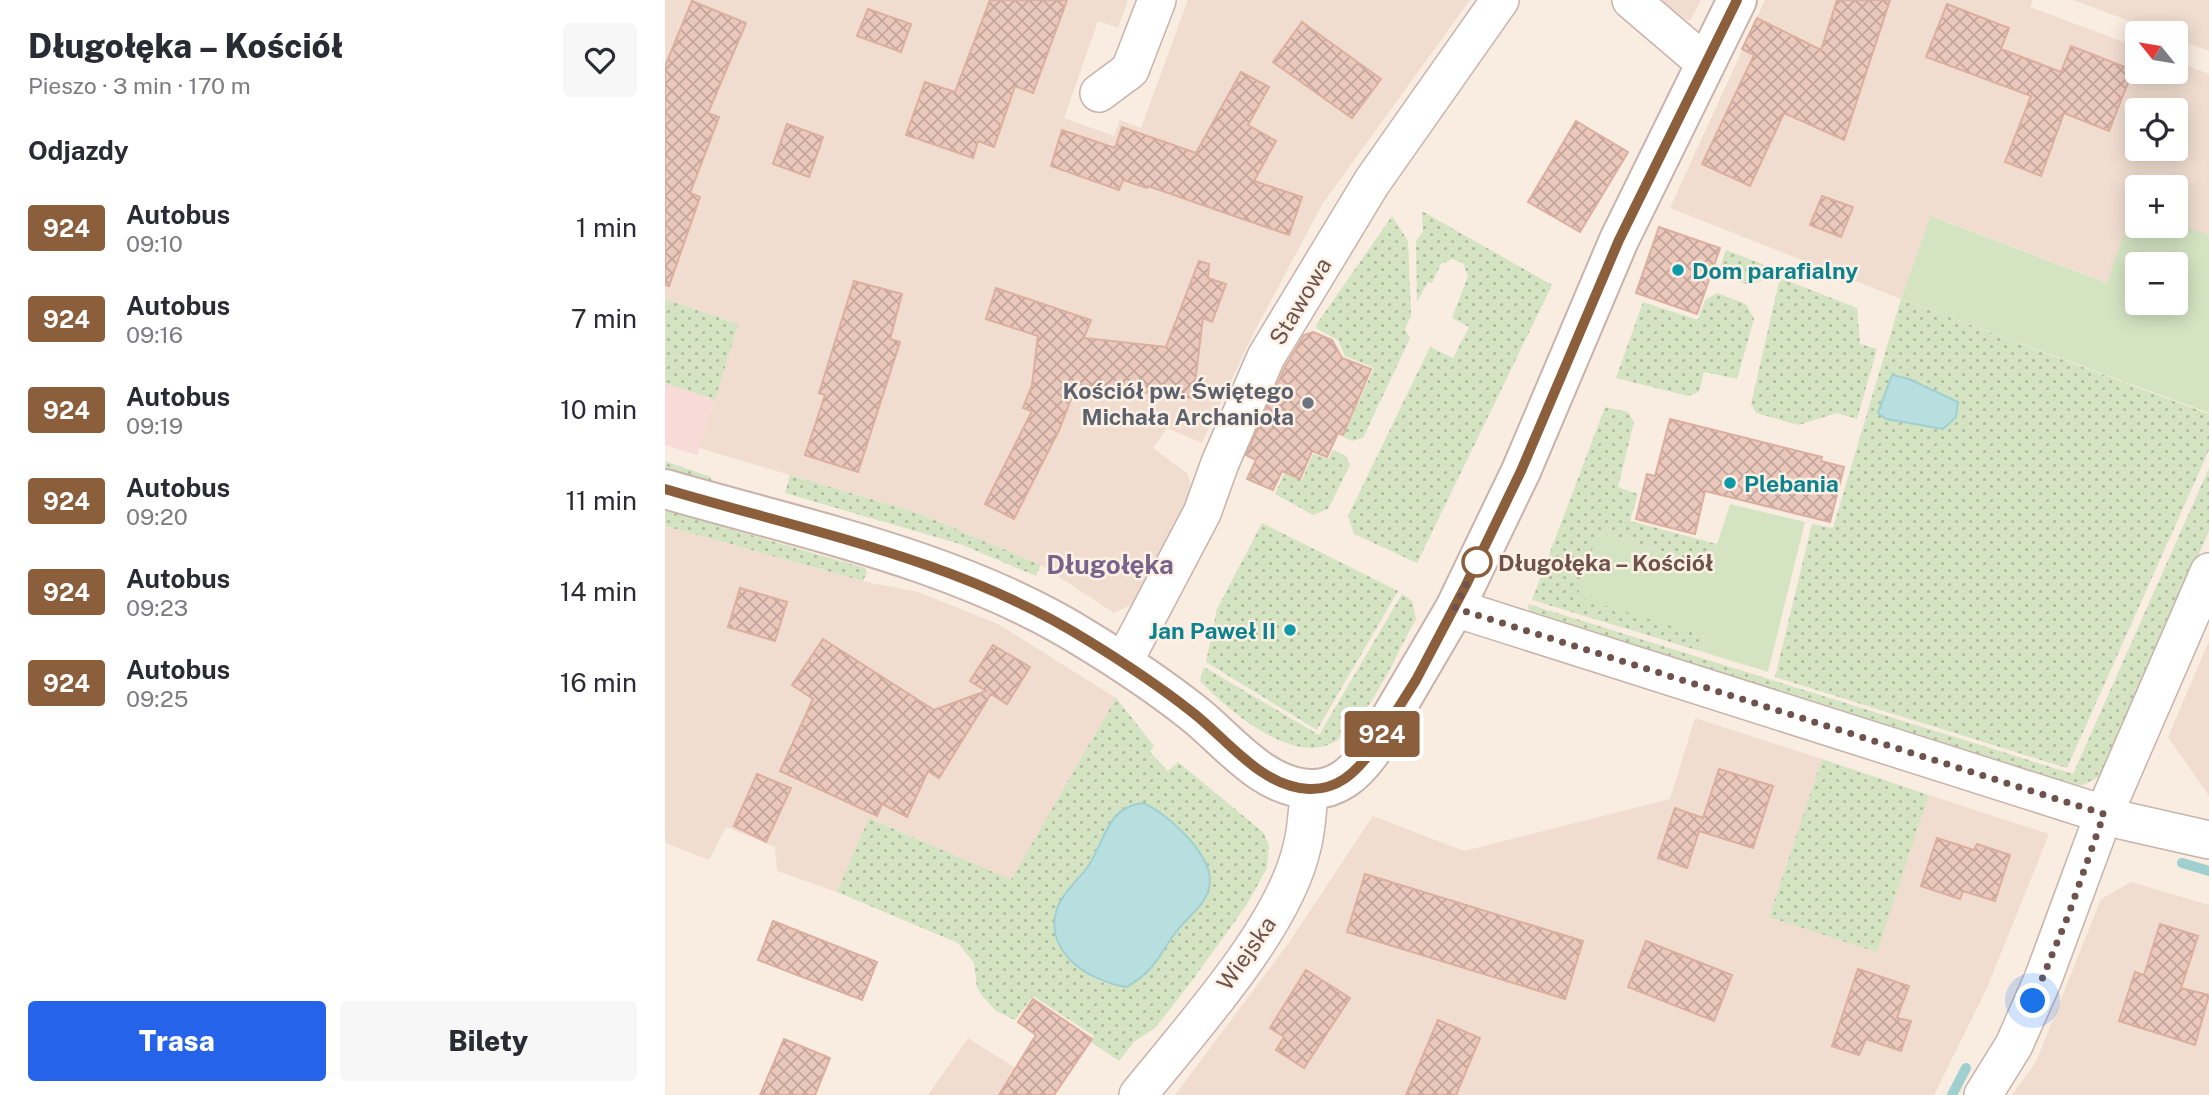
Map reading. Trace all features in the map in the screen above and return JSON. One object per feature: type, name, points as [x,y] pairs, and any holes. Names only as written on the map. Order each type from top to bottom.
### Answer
[{"type":"street","points":[[1099,93],[1130,70],[1157,0]]},
{"type":"street","name":"Stawowa","points":[[1123,663],[1202,513],[1220,463],[1266,358],[1372,182],[1500,0]]},
{"type":"street","points":[[1632,0],[1706,64]]},
{"type":"street","points":[[665,489],[965,578],[1050,619],[1123,663],[1194,713],[1258,768],[1275,779],[1310,789],[1340,782],[1354,774],[1370,753],[1416,680],[1455,608],[1521,471],[1619,240],[1737,0]]},
{"type":"street","points":[[1983,1095],[2014,1045],[2043,979],[2104,814],[2209,572]]},
{"type":"street","points":[[1455,608],[2104,814],[2209,840]]},
{"type":"street","name":"Wiejska","points":[[1138,1095],[1213,1001],[1282,900],[1302,847],[1310,789]]},
{"type":"shaded area","points":[[665,0],[1128,0],[1118,28],[1098,21],[1064,118],[1114,136],[1120,120],[1141,128],[1188,0],[1470,0],[1323,203],[1252,336],[1202,443],[1167,428],[1153,448],[1188,474],[1193,497],[1137,602],[1114,613],[1041,565],[918,513],[699,448],[738,324],[665,299]]},
{"type":"shaded area","points":[[1645,0],[1701,0],[1690,21]]},
{"type":"shaded area","points":[[1765,0],[2033,0],[2030,7],[2125,43],[2125,84],[2188,84],[2188,66],[2209,74],[2209,235],[2188,227],[2188,175],[2125,175],[2125,231],[2108,283],[1932,216],[1901,299],[1670,208]]},
{"type":"shaded area","points":[[2073,0],[2209,0],[2209,51],[2188,43],[2188,21],[2130,21]]},
{"type":"shaded area","points":[[665,383],[715,400],[697,455],[665,445]]},
{"type":"shaded area","points":[[665,526],[866,582],[918,592],[998,624],[1116,698],[1011,881],[870,818],[837,892],[777,871],[775,847],[726,827],[709,860],[665,843]]},
{"type":"shaded area","points":[[2209,641],[2209,796],[2168,737]]},
{"type":"shaded area","points":[[1695,718],[1822,759],[1769,917],[1877,951],[1929,795],[2049,834],[1987,988],[1934,1095],[1175,1095],[1288,944],[1373,816],[1464,851],[1670,799]]},
{"type":"shaded area","points":[[2131,882],[2209,905],[2209,1095],[2012,1095],[2036,1062],[2101,899]]},
{"type":"shaded area","points":[[968,1038],[1056,1094],[928,1095]]},
{"type":"green space","points":[[1422,211],[1552,285],[1417,563],[1354,534],[1348,516],[1430,347],[1453,358],[1469,327],[1452,318],[1468,276],[1463,263],[1452,259],[1441,264],[1432,283],[1428,282],[1417,302],[1416,241],[1423,231]]},
{"type":"green space","points":[[1392,216],[1408,241],[1411,316],[1405,329],[1410,338],[1363,438],[1352,441],[1343,437],[1374,368],[1345,356],[1338,340],[1317,329],[1316,325]]},
{"type":"green space","points":[[1931,216],[2107,283],[2125,230],[2125,238],[2188,238],[2188,227],[2209,235],[2209,413],[1901,299]]},
{"type":"green space","points":[[1726,250],[1768,266],[1764,280],[1749,285],[1726,277],[1720,267]]},
{"type":"green space","points":[[1780,278],[1857,308],[1860,344],[1877,349],[1857,419],[1837,413],[1798,425],[1756,413],[1751,404]]},
{"type":"green space","points":[[1717,293],[1746,304],[1754,319],[1737,379],[1704,372],[1699,392],[1688,396],[1616,378],[1643,302],[1698,320],[1705,300]]},
{"type":"green space","points":[[665,299],[738,324],[715,400],[665,383]]},
{"type":"green space","points":[[1901,299],[2209,414],[2209,450],[2067,768],[1775,677],[1812,524],[1833,528]]},
{"type":"green space","points":[[1605,407],[1628,412],[1634,422],[1618,487],[1638,494],[1630,521],[1717,544],[1710,567],[1598,532],[1704,637],[1703,652],[1532,600]]},
{"type":"green space","points":[[1333,450],[1345,455],[1350,465],[1328,509],[1313,515],[1275,494],[1284,473],[1302,480],[1313,454],[1328,459]]},
{"type":"green space","points":[[665,461],[711,477],[711,481],[704,482],[665,471]]},
{"type":"green space","points":[[2209,468],[2209,531],[2102,775],[2083,785],[2069,786],[1529,614],[1528,604],[2073,774]]},
{"type":"green space","points":[[790,475],[918,513],[1041,565],[1036,576],[960,544],[785,493]]},
{"type":"green space","points":[[1730,504],[1805,522],[1768,672],[1703,652],[1704,636],[1577,597],[1598,532],[1710,567]]},
{"type":"green space","points":[[665,510],[865,568],[867,572],[863,581],[665,526]]},
{"type":"green space","points":[[1262,523],[1398,591],[1317,730],[1206,662],[1217,609]]},
{"type":"green space","points":[[1402,594],[1412,601],[1416,619],[1364,712],[1340,738],[1323,747],[1305,748],[1285,743],[1265,733],[1228,707],[1200,681],[1204,667],[1319,735]]},
{"type":"green space","points":[[1116,698],[1154,746],[1150,752],[1168,771],[1178,762],[1263,832],[1269,845],[1267,868],[1246,906],[1156,1027],[1134,1042],[1119,1061],[1091,1042],[1094,1036],[1033,996],[1015,1020],[996,1011],[977,988],[974,963],[958,943],[837,892],[869,818],[1011,880]],"holes":[[[1132,804],[1163,815],[1183,834],[1191,846],[1209,890],[1145,974],[1127,987],[1111,985],[1091,977],[1077,962],[1061,940],[1055,918],[1060,902],[1085,871],[1117,816]]]},
{"type":"green space","points":[[1822,759],[1929,795],[1877,952],[1769,917]]},
{"type":"water","points":[[1892,375],[1909,379],[1958,402],[1956,417],[1943,429],[1886,419],[1878,413]]},
{"type":"water","points":[[1143,803],[1165,817],[1189,838],[1206,864],[1210,876],[1209,888],[1203,902],[1177,930],[1154,964],[1127,987],[1098,979],[1072,962],[1056,937],[1055,922],[1061,900],[1087,868],[1114,818],[1121,811]]},
{"type":"building","points":[[990,0],[1067,0],[1033,93],[1015,86],[994,147],[978,141],[973,158],[906,135],[925,82],[955,92]]},
{"type":"building","points":[[1837,0],[1890,0],[1844,140],[1784,113],[1750,186],[1702,164],[1754,55],[1742,49],[1757,18],[1821,50]]},
{"type":"building","points":[[692,1],[746,23],[708,113],[719,117],[690,193],[700,197],[669,286],[665,285],[665,66]]},
{"type":"building","points":[[1947,4],[2009,28],[2001,49],[2061,72],[2071,46],[2125,67],[2125,84],[2127,84],[2109,131],[2064,113],[2041,176],[2005,162],[2031,96],[1926,57]]},
{"type":"building","points":[[868,9],[911,24],[901,52],[857,36]]},
{"type":"building","points":[[1302,22],[1381,79],[1352,118],[1273,62]]},
{"type":"building","points":[[1241,72],[1269,87],[1248,125],[1276,141],[1254,181],[1302,197],[1289,235],[1148,186],[1147,188],[1123,180],[1119,190],[1051,166],[1062,130],[1115,148],[1122,127],[1196,153]]},
{"type":"building","points":[[1576,121],[1628,152],[1580,232],[1528,202]]},
{"type":"building","points":[[787,124],[823,137],[809,177],[773,164]]},
{"type":"building","points":[[1822,196],[1853,207],[1841,237],[1810,225]]},
{"type":"building","name":"Dom parafialny","points":[[1659,227],[1720,248],[1697,314],[1636,293]]},
{"type":"building","points":[[1199,261],[1209,264],[1208,278],[1226,284],[1212,322],[1203,318],[1193,398],[1077,384],[1059,430],[1014,519],[985,504],[1032,411],[1023,408],[1032,385],[1038,336],[986,319],[996,288],[1091,320],[1084,338],[1166,347]]},
{"type":"building","points":[[854,281],[902,294],[890,339],[900,342],[858,472],[805,455],[825,395],[819,393]]},
{"type":"building","name":"Kościół pw. Świętego Michała Archanioła","points":[[1313,332],[1332,340],[1342,358],[1371,369],[1343,435],[1338,433],[1327,457],[1312,451],[1300,479],[1282,471],[1273,490],[1247,479],[1256,460],[1246,455],[1285,367],[1304,335]]},
{"type":"building","name":"Plebania","points":[[1670,419],[1822,457],[1821,461],[1844,467],[1830,522],[1705,491],[1695,534],[1636,519],[1647,474],[1655,476]]},
{"type":"building","points":[[740,588],[787,602],[775,641],[728,627]]},
{"type":"building","points":[[823,639],[934,710],[986,691],[970,681],[993,645],[1030,667],[1007,704],[991,694],[939,778],[928,771],[907,817],[882,804],[877,816],[780,771],[813,699],[792,685]]},
{"type":"building","points":[[1719,769],[1773,786],[1753,848],[1699,831],[1687,868],[1658,858],[1675,808],[1703,818]]},
{"type":"building","points":[[757,774],[791,788],[766,842],[734,826]]},
{"type":"building","points":[[1937,838],[1974,850],[1977,844],[2010,855],[1995,901],[1963,891],[1960,899],[1921,886]]},
{"type":"building","points":[[1365,874],[1583,941],[1565,999],[1347,932]]},
{"type":"building","points":[[773,921],[877,962],[862,1000],[758,960]]},
{"type":"building","points":[[2160,924],[2198,936],[2181,988],[2209,995],[2195,1045],[2119,1021],[2135,972],[2144,975]]},
{"type":"building","points":[[1646,941],[1732,975],[1714,1021],[1628,987]]},
{"type":"building","points":[[1858,969],[1909,986],[1897,1018],[1911,1021],[1901,1051],[1866,1039],[1859,1055],[1832,1046]]},
{"type":"building","points":[[1306,970],[1350,998],[1304,1068],[1276,1050],[1284,1037],[1270,1028]]},
{"type":"building","points":[[1033,999],[1092,1039],[1054,1095],[999,1095],[1036,1035],[1018,1022]]},
{"type":"building","points":[[1438,1020],[1480,1038],[1456,1095],[1406,1095]]},
{"type":"building","points":[[784,1039],[830,1058],[815,1095],[760,1095]]},
{"type":"waterway","points":[[2182,863],[2209,871]]},
{"type":"waterway","points":[[1952,1095],[1966,1068]]},
{"type":"bus line","name":"924","points":[[665,489],[905,558],[965,578],[1080,635],[1194,713],[1251,764],[1275,779],[1310,789],[1340,782],[1354,774],[1370,753],[1416,680],[1455,608],[1521,471],[1619,240],[1737,0]]},
{"type":"place","name":"Dom parafialny","points":[[1678,270]]},
{"type":"place","name":"Kościół pw. Świętego Michała Archanioła","points":[[1308,403]]},
{"type":"place","name":"Plebania","points":[[1730,483]]},
{"type":"place","name":"Długołęka – Kościół","points":[[1477,562]]},
{"type":"place","name":"Jan Paweł II","points":[[1290,630]]},
{"type":"district","name":"Długołęka","points":[[1110,564]]},
{"type":"route","points":[[1477,562],[1455,608],[2104,814],[2068,916],[2033,1001]]}]
